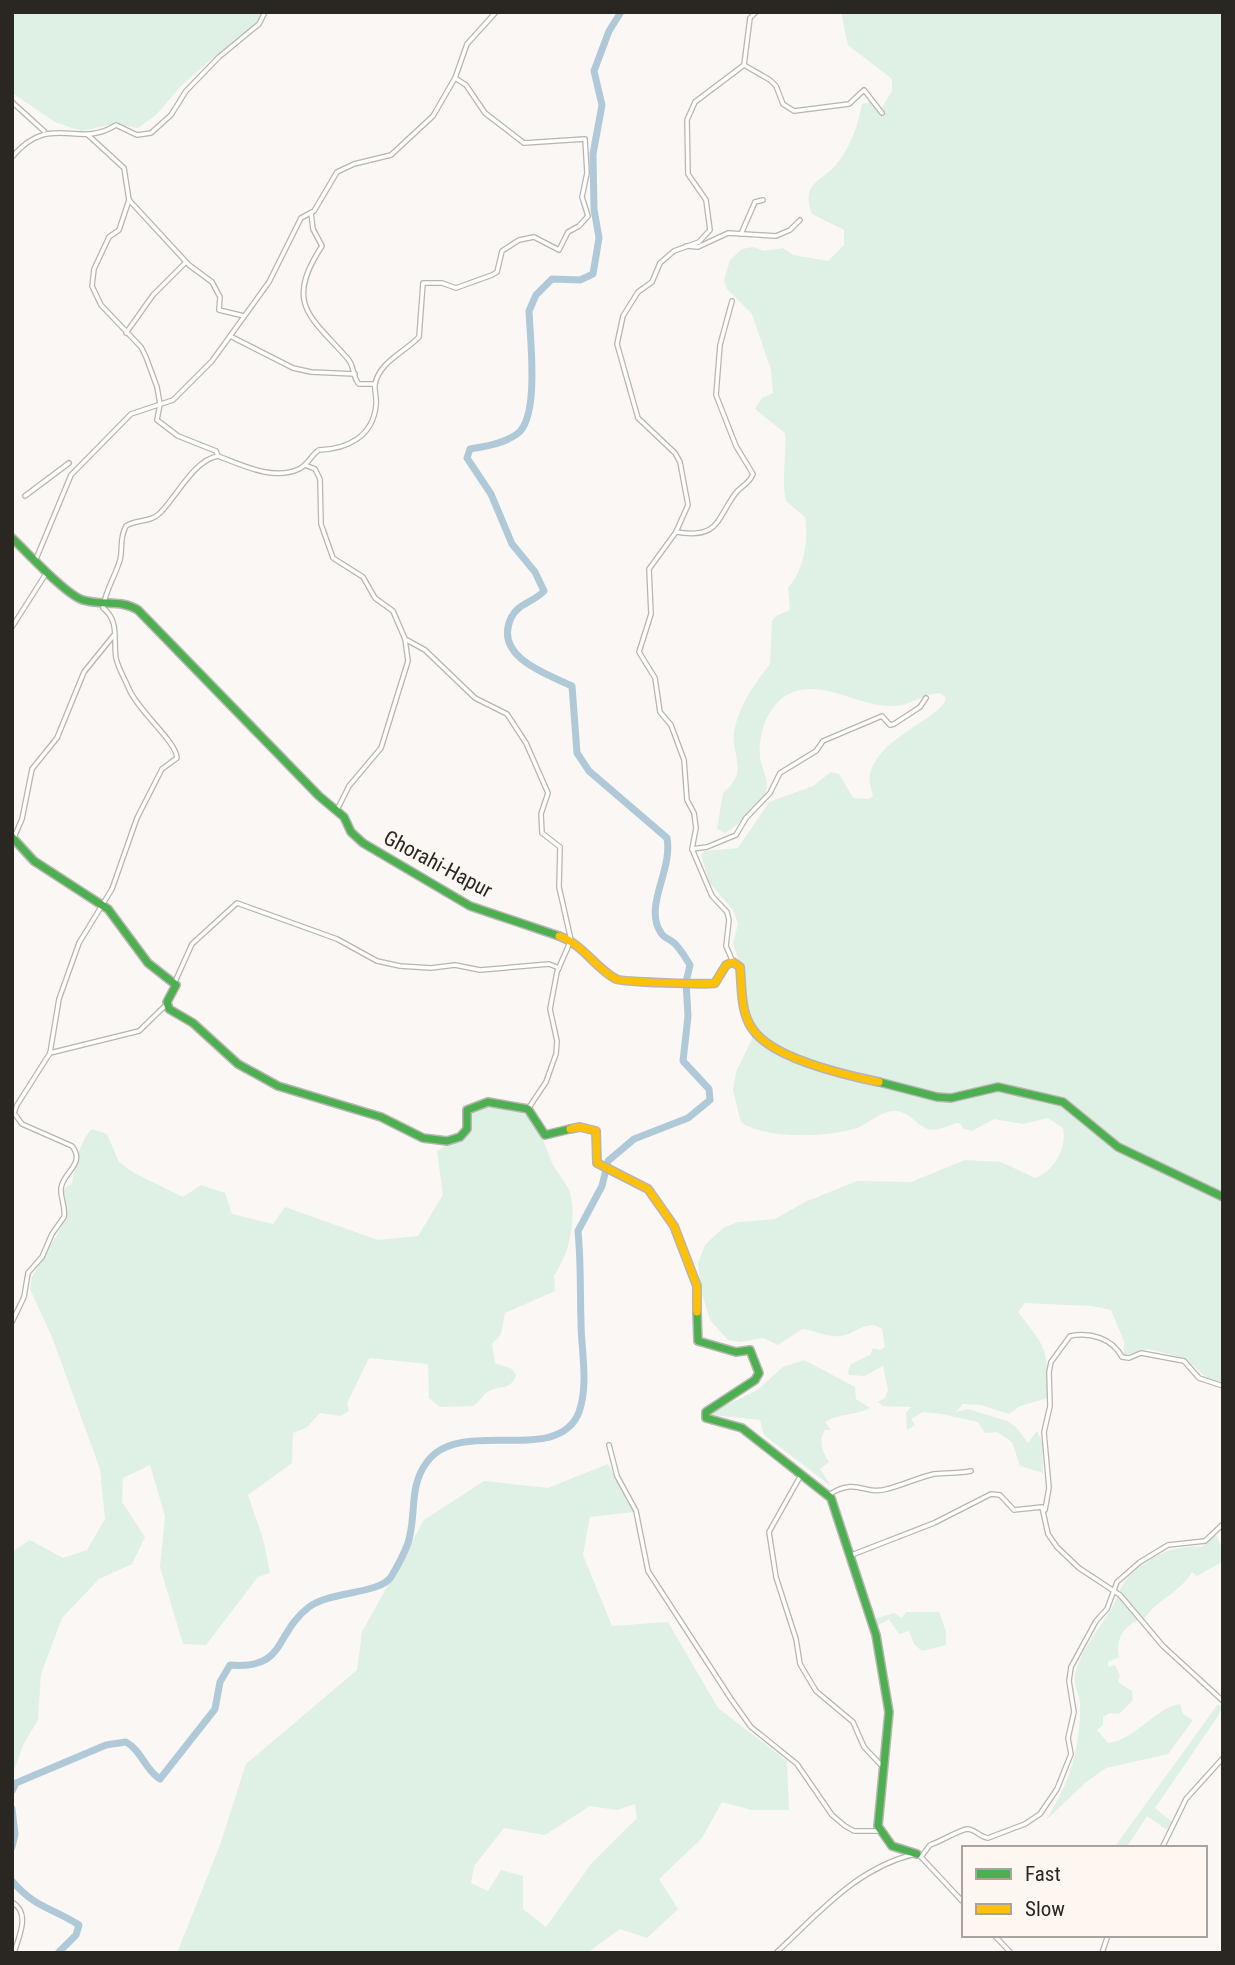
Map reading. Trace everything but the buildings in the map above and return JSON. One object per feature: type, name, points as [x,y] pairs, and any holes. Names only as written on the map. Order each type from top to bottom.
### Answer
[{"type":"street","points":[[12,102],[45,132],[100,134],[116,125],[136,135],[151,133],[171,115],[186,91],[219,57],[259,24],[265,12]]},
{"type":"street","points":[[36,559],[72,473],[131,414],[173,400],[212,361],[277,270],[299,221],[311,213],[337,172],[354,164],[391,155],[421,129],[433,116],[455,78],[467,44],[496,12]]},
{"type":"street","points":[[753,12],[744,65],[706,93],[689,113],[688,174],[706,200],[711,224],[707,236],[699,242],[684,246],[660,263],[652,282],[638,292],[627,309],[616,349],[638,418],[675,453],[680,462],[688,505],[676,532],[649,569],[651,614],[639,652],[655,678],[660,712],[671,724],[684,760],[687,800],[694,813],[696,828],[692,849],[712,896],[727,912],[729,919],[726,946],[733,962],[740,967],[743,1005],[752,1029],[764,1041],[827,1071],[937,1097],[951,1098],[998,1087],[1063,1102],[1118,1147],[1223,1197]]},
{"type":"street","points":[[744,65],[770,80],[776,86],[783,104],[794,111],[849,104],[864,90],[882,113]]},
{"type":"street","points":[[12,1322],[24,1297],[28,1273],[42,1257],[52,1234],[64,1217],[61,1188],[76,1162],[75,1148],[22,1124],[14,1113],[50,1053],[65,981],[88,924],[103,906],[117,878],[137,818],[162,769],[177,758],[171,742],[155,727],[129,690],[116,658],[114,620],[104,605],[104,597],[121,557],[119,541],[126,526],[146,522],[159,515],[207,460],[218,456],[269,474],[291,472],[306,465],[318,450],[332,450],[359,439],[375,413],[375,384],[393,356],[419,337],[424,283],[442,282],[456,288],[492,275],[497,272],[502,251],[519,240],[541,238],[559,250],[568,232],[579,226],[588,216],[582,197],[587,173],[585,139],[524,143],[485,113],[466,85],[455,78]]},
{"type":"street","points":[[12,158],[45,132]]},
{"type":"street","points":[[88,135],[124,168],[129,200],[119,230],[109,237],[91,278],[101,305],[141,347],[146,356],[160,404],[157,420],[164,428],[216,451],[218,456]]},
{"type":"street","points":[[129,200],[186,262],[212,282],[220,297],[219,310],[244,316]]},
{"type":"street","points":[[741,234],[755,202],[763,200]]},
{"type":"street","points":[[311,213],[313,229],[322,246],[311,263],[301,291],[311,318],[348,358],[359,384],[375,384]]},
{"type":"street","points":[[684,246],[698,247],[722,234],[776,236],[790,230],[800,220]]},
{"type":"street","points":[[126,334],[153,295],[186,262]]},
{"type":"street","points":[[676,532],[696,532],[719,523],[734,495],[748,484],[753,474],[736,446],[716,395],[720,345],[732,302]]},
{"type":"street","points":[[230,336],[293,368],[311,372],[355,374]]},
{"type":"street","points":[[24,496],[69,463]]},
{"type":"street","points":[[306,465],[315,469],[320,478],[321,524],[333,558],[363,577],[374,598],[393,611],[405,639],[408,661],[381,748],[349,786],[337,810]]},
{"type":"street","points":[[64,467],[72,473]]},
{"type":"street","name":"Ghorahi-Hapur","points":[[12,538],[77,598],[90,604],[124,602],[135,608],[232,701],[319,796],[337,810],[363,843],[470,906],[571,940],[609,974],[626,982],[681,981],[709,985],[715,983],[726,965],[733,962]]},
{"type":"street","points":[[12,627],[47,572]]},
{"type":"street","points":[[50,1053],[139,1031],[167,1004],[177,988],[148,963],[119,921],[103,906],[34,861],[13,840],[22,819],[32,769],[57,738],[84,672],[115,634]]},
{"type":"street","points":[[405,639],[434,657],[475,698],[503,710],[526,743],[548,793],[541,814],[542,834],[559,847],[559,887],[571,940],[559,968],[550,1016],[557,1041],[556,1054],[546,1082],[528,1109]]},
{"type":"street","points":[[692,849],[707,847],[736,835],[746,818],[770,793],[780,773],[816,751],[823,741],[883,716],[890,725],[894,724],[920,707],[926,698]]},
{"type":"street","points":[[174,984],[192,944],[237,903],[337,939],[377,961],[400,966],[430,968],[454,965],[480,970],[549,964],[559,968]]},
{"type":"street","points":[[167,1004],[169,1009],[197,1023],[249,1071],[297,1094],[374,1113],[404,1131],[432,1140],[460,1137],[467,1129],[467,1110],[475,1103],[487,1102],[528,1109],[545,1135],[554,1135],[576,1125],[596,1130],[597,1163],[643,1185],[656,1196],[674,1226],[692,1270],[700,1304],[698,1341],[736,1352],[750,1350],[759,1373],[755,1380],[710,1409],[706,1418],[742,1428],[801,1475],[830,1494],[876,1635],[885,1685],[890,1722],[883,1753],[880,1831],[892,1846],[919,1855],[962,1901]]},
{"type":"street","points":[[1223,1386],[1199,1378],[1184,1361],[1141,1353],[1129,1359],[1122,1357],[1116,1345],[1107,1340],[1082,1333],[1070,1336],[1051,1362],[1051,1406],[1044,1432],[1049,1488],[1045,1510],[1048,1534],[1057,1547],[1128,1604],[1163,1646],[1223,1701]]},
{"type":"street","points":[[609,1445],[617,1476],[636,1511],[648,1571],[730,1699],[751,1727],[797,1763],[832,1815],[855,1832],[880,1831]]},
{"type":"street","points":[[830,1494],[847,1485],[885,1490],[904,1481],[971,1471]]},
{"type":"street","points":[[801,1475],[769,1532],[776,1577],[796,1639],[800,1664],[816,1691],[853,1723],[868,1753],[884,1768]]},
{"type":"street","points":[[849,1556],[934,1523],[991,1494],[1000,1495],[1014,1510],[1039,1506],[1045,1510]]},
{"type":"street","points":[[776,1953],[845,1887],[895,1859],[919,1855],[930,1845],[944,1842],[963,1830],[972,1830],[988,1838],[1025,1824],[1040,1814],[1057,1789],[1071,1754],[1068,1738],[1074,1712],[1069,1681],[1071,1667],[1096,1621],[1107,1609],[1117,1582],[1140,1562],[1168,1545],[1205,1541],[1223,1524]]},
{"type":"street","points":[[1163,1846],[1186,1799],[1223,1758]]},
{"type":"street","points":[[12,1902],[20,1906],[23,1914],[14,1953]]},
{"type":"street","points":[[996,1937],[1011,1953]]},
{"type":"green space","points":[[12,12],[268,12],[244,38],[209,61],[180,87],[156,115],[138,128],[114,124],[81,131],[55,122],[12,93]]},
{"type":"green space","points":[[841,12],[1223,12],[1223,1382],[1209,1380],[1186,1359],[1177,1356],[1148,1349],[1124,1355],[1124,1341],[1111,1310],[1092,1306],[1025,1303],[1018,1312],[1044,1351],[1048,1398],[1020,1406],[1009,1414],[981,1405],[963,1404],[956,1412],[968,1409],[1007,1421],[1016,1427],[1028,1443],[1037,1431],[1042,1442],[1043,1473],[1020,1466],[1012,1442],[997,1432],[985,1433],[978,1422],[923,1412],[911,1419],[915,1425],[907,1430],[906,1413],[911,1407],[883,1406],[878,1402],[885,1398],[888,1390],[883,1366],[864,1376],[849,1375],[848,1371],[851,1364],[870,1355],[873,1348],[880,1350],[885,1347],[882,1329],[871,1325],[846,1335],[835,1336],[802,1329],[778,1345],[763,1338],[740,1342],[728,1340],[710,1320],[701,1290],[698,1264],[705,1245],[723,1228],[738,1222],[775,1219],[805,1202],[857,1181],[911,1182],[965,1160],[1001,1162],[1035,1178],[1054,1164],[1064,1135],[1063,1128],[1048,1118],[1023,1124],[994,1119],[972,1131],[964,1129],[959,1123],[932,1130],[896,1111],[880,1115],[857,1128],[845,1131],[815,1135],[766,1132],[741,1122],[733,1090],[736,1072],[752,1039],[741,968],[733,943],[738,924],[733,910],[709,882],[701,855],[704,851],[738,848],[769,802],[813,786],[831,772],[839,774],[853,798],[869,799],[873,796],[870,777],[876,761],[885,749],[934,713],[946,698],[940,693],[901,705],[883,706],[824,690],[800,690],[790,693],[774,706],[761,736],[760,757],[767,788],[765,793],[749,813],[729,831],[725,833],[717,829],[723,793],[732,784],[738,769],[735,727],[749,694],[770,664],[772,621],[776,616],[790,610],[788,588],[798,573],[806,535],[805,517],[786,501],[785,433],[755,409],[762,398],[773,393],[771,370],[752,314],[727,289],[724,280],[730,260],[742,249],[753,247],[764,251],[783,248],[793,255],[828,261],[844,245],[844,230],[812,214],[809,194],[816,182],[834,168],[844,154],[854,134],[862,104],[871,102],[879,112],[892,91],[892,79],[848,45]]},
{"type":"green space","points":[[481,1105],[506,1108],[528,1117],[533,1122],[553,1165],[569,1189],[572,1203],[568,1247],[554,1275],[555,1291],[505,1313],[501,1334],[492,1344],[495,1363],[512,1369],[516,1375],[514,1380],[507,1386],[490,1390],[473,1406],[440,1407],[429,1398],[428,1364],[369,1358],[347,1403],[349,1411],[340,1416],[320,1413],[306,1428],[293,1433],[292,1463],[248,1495],[263,1539],[270,1573],[258,1577],[206,1645],[183,1644],[160,1567],[165,1516],[150,1465],[123,1478],[122,1502],[145,1537],[132,1564],[99,1579],[62,1618],[41,1674],[38,1720],[24,1743],[12,1776],[12,1552],[30,1540],[63,1558],[87,1550],[105,1519],[100,1469],[52,1337],[30,1289],[32,1277],[61,1228],[65,1215],[63,1189],[72,1183],[78,1154],[87,1135],[92,1129],[107,1134],[119,1162],[134,1173],[183,1197],[201,1185],[225,1193],[232,1214],[273,1224],[285,1207],[378,1240],[418,1236],[443,1195],[437,1151],[467,1134],[468,1109]]},
{"type":"green space","points":[[804,1360],[855,1387],[856,1399],[870,1408],[825,1422],[831,1430],[825,1430],[821,1442],[829,1462],[820,1469],[831,1486],[764,1435],[760,1420],[713,1415],[711,1412],[756,1391],[783,1367]]},
{"type":"green space","points":[[608,1464],[633,1512],[590,1517],[583,1555],[612,1626],[668,1622],[718,1708],[787,1761],[789,1810],[752,1810],[722,1802],[702,1838],[659,1879],[678,1909],[647,1938],[620,1929],[587,1953],[177,1953],[220,1845],[246,1764],[357,1670],[362,1632],[424,1520],[484,1481],[548,1488]],"holes":[[[635,1804],[637,1818],[591,1864],[546,1927],[523,1909],[523,1876],[501,1870],[488,1891],[471,1883],[474,1866],[504,1828],[545,1835],[590,1806],[617,1810]]]},
{"type":"green space","points":[[1216,1534],[1223,1551],[1222,1562],[1197,1576],[1192,1572],[1181,1586],[1155,1606],[1144,1619],[1123,1632],[1119,1657],[1108,1662],[1108,1667],[1115,1665],[1120,1676],[1118,1682],[1132,1691],[1133,1700],[1119,1714],[1110,1713],[1103,1717],[1103,1725],[1097,1730],[1108,1743],[1118,1740],[1128,1736],[1161,1712],[1180,1704],[1183,1714],[1193,1720],[1168,1754],[1106,1768],[1085,1783],[1046,1820],[1067,1779],[1076,1752],[1080,1705],[1075,1674],[1089,1642],[1111,1609],[1123,1584],[1133,1572],[1160,1554],[1180,1548],[1201,1547]]},
{"type":"green space","points":[[906,1612],[939,1612],[946,1631],[946,1645],[922,1651],[914,1644],[909,1631],[899,1634],[889,1619],[877,1626],[875,1623],[877,1618],[894,1613],[902,1618]]},
{"type":"green space","points":[[1218,1704],[1222,1707],[1218,1716],[1155,1808],[1172,1822],[1167,1830],[1147,1816],[1127,1846],[1115,1846]]},
{"type":"waterway","points":[[12,1791],[16,1783],[106,1745],[126,1742],[160,1779],[215,1709],[220,1682],[230,1665],[248,1665],[271,1656],[298,1617],[318,1602],[377,1587],[391,1577],[411,1533],[417,1481],[427,1462],[442,1449],[484,1440],[551,1437],[568,1428],[579,1412],[584,1390],[578,1231],[602,1186],[608,1161],[634,1139],[688,1118],[710,1100],[709,1089],[683,1061],[688,1016],[686,982],[690,965],[676,945],[662,935],[656,923],[655,911],[666,863],[667,838],[589,771],[577,753],[572,686],[525,662],[509,643],[507,632],[514,613],[544,591],[535,572],[512,544],[491,494],[467,458],[470,449],[506,440],[517,434],[524,425],[529,412],[532,377],[529,311],[536,295],[552,279],[580,280],[593,274],[599,238],[594,209],[593,154],[602,105],[594,71],[609,31],[621,12]]},
{"type":"waterway","points":[[12,1809],[15,1834],[12,1847]]},
{"type":"waterway","points":[[12,1881],[36,1902],[79,1925],[76,1935],[58,1953]]},
{"type":"traffic: fast","points":[[12,538],[57,582],[76,596],[90,602],[125,605],[138,610],[319,796],[344,817],[351,832],[363,843],[470,906],[559,936]]},
{"type":"traffic: fast","points":[[12,837],[34,861],[108,909],[148,963],[176,985],[167,1002],[169,1009],[193,1023],[238,1064],[278,1086],[381,1117],[423,1138],[447,1141],[460,1137],[467,1129],[467,1110],[488,1102],[528,1109],[545,1135],[570,1129]]},
{"type":"traffic: fast","points":[[879,1082],[937,1097],[951,1098],[998,1087],[1063,1102],[1118,1147],[1223,1197]]},
{"type":"traffic: fast","points":[[697,1312],[698,1341],[736,1352],[750,1350],[759,1373],[755,1380],[706,1412],[706,1418],[742,1428],[831,1498],[876,1635],[889,1712],[878,1826],[892,1846],[917,1854]]},
{"type":"traffic: slow","points":[[559,936],[621,980],[715,983],[726,965],[733,962],[740,967],[746,1017],[764,1041],[794,1058],[879,1082]]},
{"type":"traffic: slow","points":[[570,1129],[580,1127],[596,1131],[597,1163],[648,1189],[674,1226],[697,1286],[697,1312]]}]
